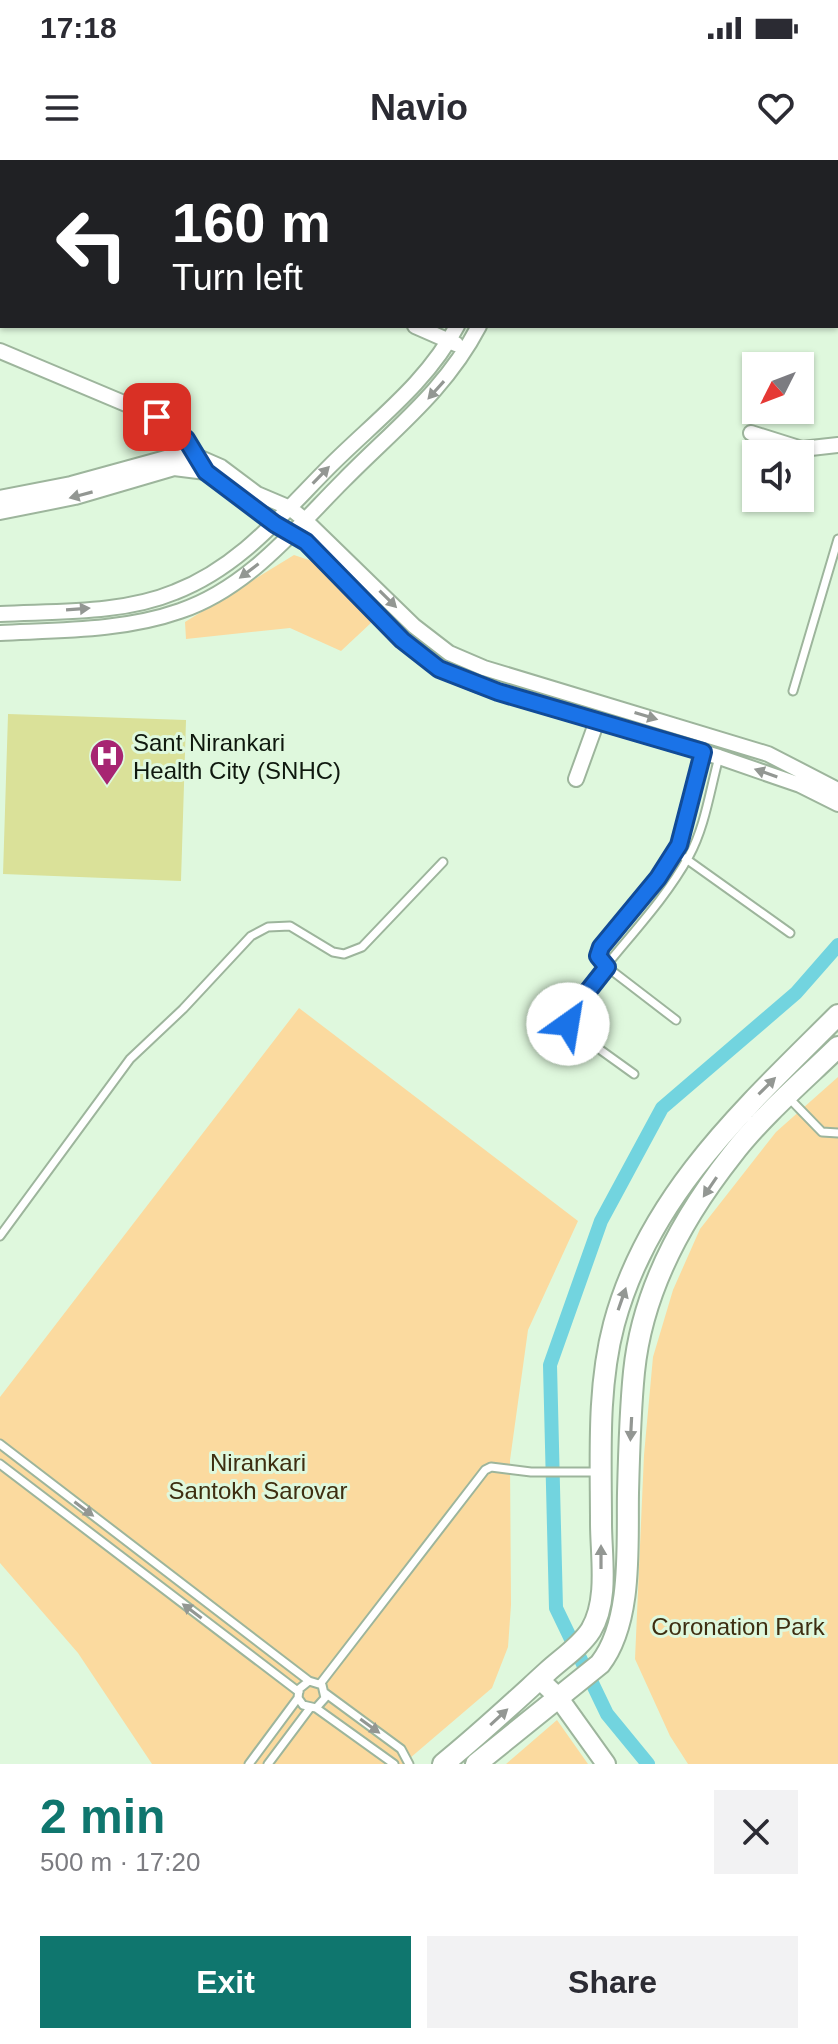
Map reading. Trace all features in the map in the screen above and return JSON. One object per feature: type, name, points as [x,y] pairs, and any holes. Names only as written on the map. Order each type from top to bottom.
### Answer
[{"type":"main road","points":[[443,1764],[485,1730],[589,1633],[601,1601],[602,1413],[614,1326],[641,1248],[691,1171],[745,1108],[838,1015]]},
{"type":"main road","points":[[476,1764],[600,1664],[609,1652],[616,1634],[627,1568],[634,1370],[651,1293],[678,1235],[733,1154],[838,1047]]},
{"type":"street","points":[[420,328],[450,340],[466,351]]},
{"type":"street","points":[[456,328],[450,340],[403,398],[332,464],[275,524],[216,572],[176,592],[144,602],[2,614],[3,633],[112,627],[149,621],[183,611],[226,589],[292,535],[346,478],[417,411],[446,379],[478,328]]},
{"type":"street","points":[[0,351],[157,417],[186,439],[206,472],[275,524],[306,542],[413,648],[439,669],[478,685],[703,752],[834,795]]},
{"type":"street","points":[[751,433],[802,449],[838,445]]},
{"type":"street","points":[[0,498],[71,484],[173,456],[198,457],[221,467],[257,494],[290,508],[449,653],[484,668],[768,754],[834,795]]},
{"type":"street","points":[[0,512],[75,497],[174,468],[206,472]]},
{"type":"street","points":[[413,648],[425,634]]},
{"type":"street","points":[[576,779],[612,705]]},
{"type":"street","points":[[719,757],[724,739]]},
{"type":"street","points":[[546,1673],[606,1764]]},
{"type":"lane","points":[[793,691],[838,539]]},
{"type":"lane","points":[[676,1020],[607,967],[598,956],[601,947],[658,878],[675,851],[686,825],[708,734]]},
{"type":"lane","points":[[634,1074],[568,1024],[570,1014],[688,858],[699,832],[719,757]]},
{"type":"lane","points":[[675,851],[790,933]]},
{"type":"lane","points":[[0,1236],[130,1059],[183,1009],[251,936],[268,927],[290,926],[333,952],[352,953],[362,947],[443,862]]},
{"type":"lane","points":[[787,1097],[822,1132],[829,1135],[838,1133]]},
{"type":"lane","points":[[0,1444],[309,1681],[320,1684],[325,1693],[401,1749],[409,1764]]},
{"type":"lane","points":[[0,1464],[231,1640],[298,1695],[303,1705],[313,1708],[394,1764]]},
{"type":"lane","points":[[320,1684],[479,1475],[491,1467],[531,1472],[601,1472]]},
{"type":"lane","points":[[46,1499],[55,1486]]},
{"type":"lane","points":[[136,1568],[145,1555]]},
{"type":"lane","points":[[231,1640],[239,1628]]},
{"type":"lane","points":[[249,1764],[302,1685],[309,1681]]},
{"type":"lane","points":[[268,1764],[313,1708],[323,1702],[325,1693]]},
{"type":"green space","points":[[294,555],[312,561],[372,622],[341,651],[290,628],[186,639],[185,622]]},
{"type":"green space","name":"Nirankari Santokh Sarovar","points":[[299,1008],[578,1221],[528,1330],[510,1460],[511,1605],[508,1647],[492,1688],[403,1764],[152,1764],[78,1653],[0,1563],[0,1397]]},
{"type":"green space","name":"Coronation Park","points":[[838,1077],[838,1764],[688,1764],[670,1736],[635,1659],[644,1455],[653,1357],[673,1290],[700,1229],[776,1132]]},
{"type":"green space","points":[[557,1720],[588,1764],[506,1764]]},
{"type":"building","points":[[8,714],[186,720],[181,881],[3,874]]},
{"type":"waterway","points":[[648,1764],[607,1714],[556,1608],[550,1365],[601,1221],[662,1108],[796,993],[838,945]]},
{"type":"place","name":"Sant Nirankari Health City (SNHC)","points":[[107,787]]},
{"type":"route","points":[[157,417],[186,439],[206,472],[275,524],[306,542],[402,640],[439,669],[498,692],[703,752],[679,845],[658,878],[601,947],[598,956],[607,967],[570,1014],[568,1024]]}]
